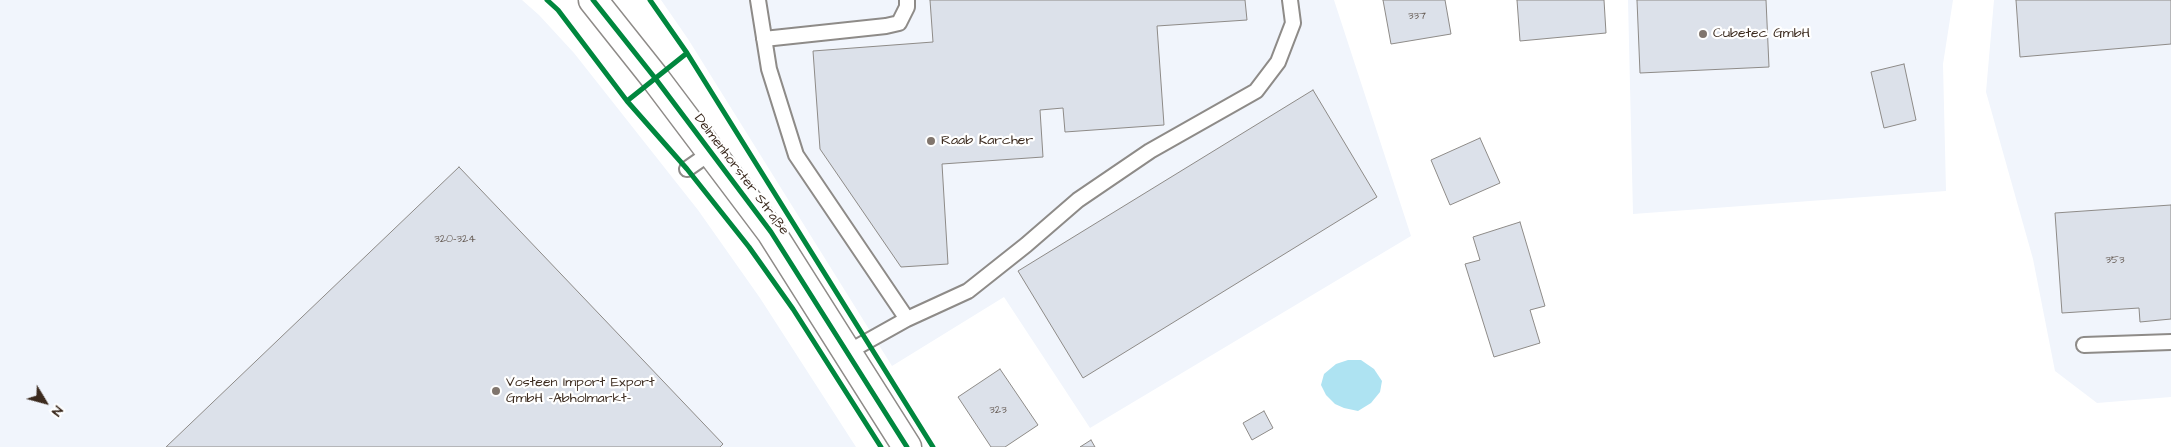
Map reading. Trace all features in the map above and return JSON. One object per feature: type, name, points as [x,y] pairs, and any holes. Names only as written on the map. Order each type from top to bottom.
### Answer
[{"type":"street","name":"Delmenhorster Straße","points":[[593,0],[655,78],[771,232],[908,447]]},
{"type":"lane","points":[[758,0],[769,69],[796,155],[906,319]]},
{"type":"lane","points":[[764,38],[886,26],[899,22],[907,7],[907,0]]},
{"type":"lane","points":[[848,352],[906,319],[968,291],[1026,245],[1078,200],[1150,151],[1256,90],[1278,62],[1293,23],[1290,0]]},
{"type":"lane","points":[[687,169],[710,153]]},
{"type":"lane","points":[[2084,345],[2171,342]]},
{"type":"shaded area","points":[[0,0],[522,0],[539,15],[574,53],[698,210],[760,298],[856,447],[0,447]]},
{"type":"shaded area","points":[[661,0],[1334,0],[1411,236],[1090,428],[1004,297],[892,366],[688,39]]},
{"type":"shaded area","points":[[1628,0],[1953,0],[1943,64],[1946,191],[1633,214]]},
{"type":"shaded area","points":[[1994,0],[2171,0],[2171,397],[2097,403],[2055,371],[2033,259],[1986,92]]},
{"type":"water","points":[[1348,360],[1361,360],[1374,369],[1382,381],[1380,392],[1371,403],[1358,411],[1335,404],[1326,395],[1321,385],[1324,374],[1336,364]]},
{"type":"building","name":"Raab Karcher","points":[[930,0],[1245,0],[1247,20],[1157,26],[1164,125],[1065,132],[1063,108],[1040,110],[1043,157],[942,164],[948,264],[901,267],[820,149],[813,51],[933,42]]},
{"type":"building","points":[[1383,0],[1445,0],[1451,34],[1391,44]]},
{"type":"building","points":[[1517,0],[1604,0],[1606,33],[1520,41]]},
{"type":"building","name":"Cubetec GmbH","points":[[1637,0],[1766,0],[1769,67],[1640,73]]},
{"type":"building","points":[[2016,0],[2171,0],[2171,44],[2020,57]]},
{"type":"building","points":[[1904,64],[1916,120],[1884,128],[1871,72]]},
{"type":"building","points":[[1313,90],[1377,197],[1083,378],[1018,271]]},
{"type":"building","points":[[1480,138],[1500,183],[1450,205],[1431,160]]},
{"type":"building","points":[[459,167],[723,444],[720,447],[166,447]]},
{"type":"building","points":[[2171,205],[2171,319],[2140,322],[2139,308],[2062,313],[2055,213]]},
{"type":"building","points":[[1520,222],[1545,306],[1530,310],[1540,343],[1494,357],[1465,264],[1480,260],[1473,237]]},
{"type":"building","points":[[1000,369],[1038,425],[1005,447],[991,447],[958,397]]},
{"type":"building","points":[[1264,411],[1273,428],[1252,440],[1243,423]]},
{"type":"building","points":[[1091,440],[1095,447],[1080,447]]},
{"type":"cycle path","points":[[547,0],[558,10],[627,101],[687,169],[749,247],[793,309],[881,447]]},
{"type":"cycle path","points":[[593,0],[655,78],[771,232],[907,447]]},
{"type":"cycle path","points":[[650,0],[687,53],[933,447]]},
{"type":"cycle path","points":[[627,101],[687,53]]},
{"type":"place","name":"Cubetec GmbH","points":[[1703,34]]},
{"type":"place","name":"Raab Karcher","points":[[931,141]]},
{"type":"place","name":"Vosteen Import Export GmbH -Abholmarkt-","points":[[496,391]]}]
